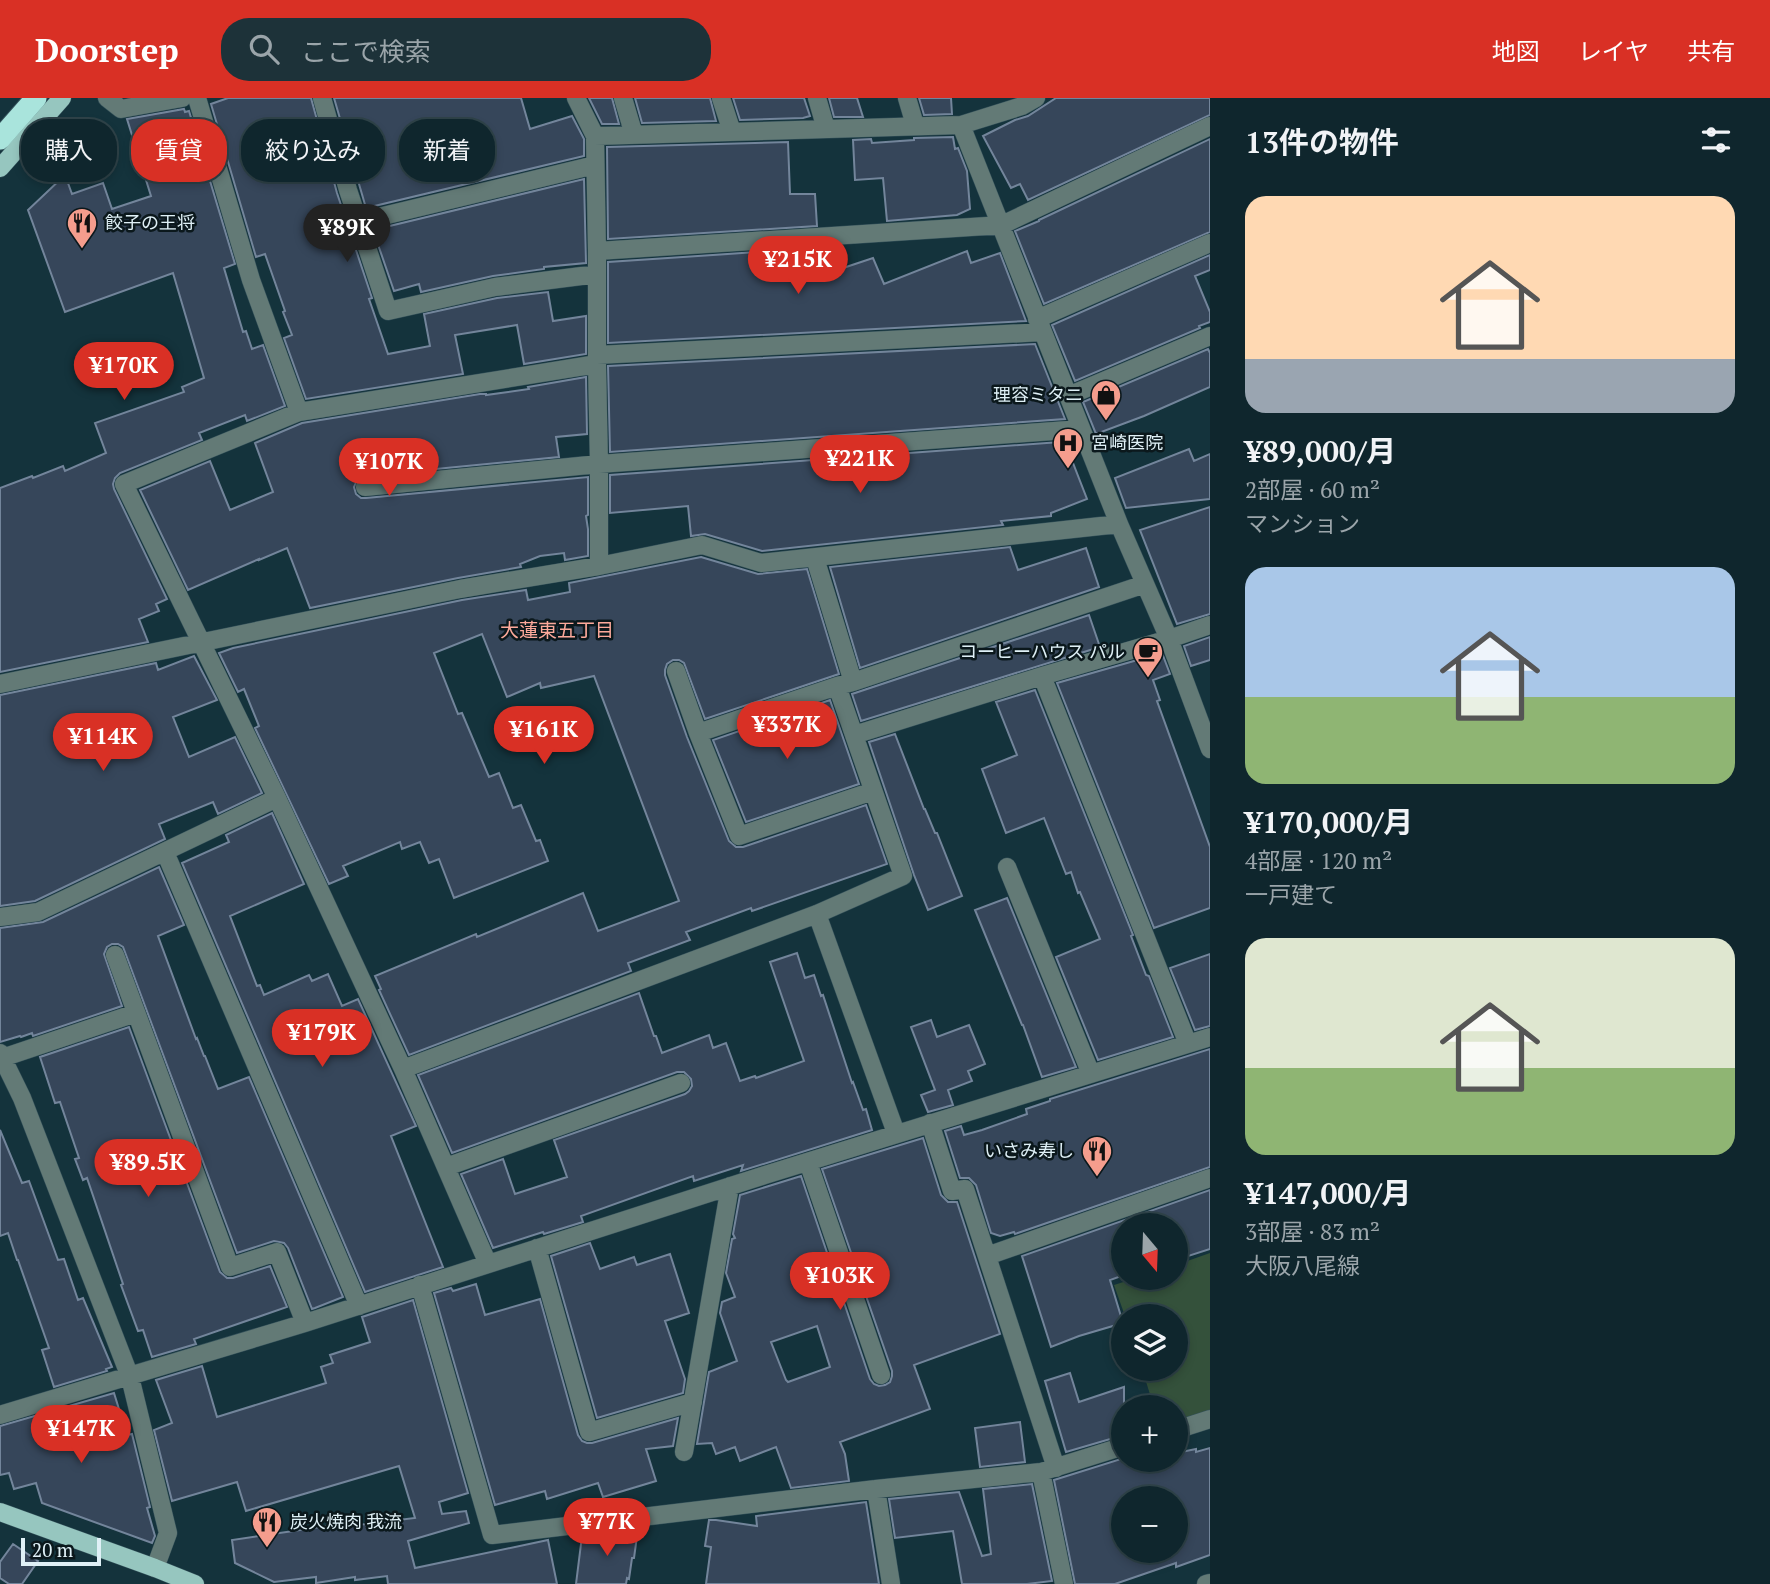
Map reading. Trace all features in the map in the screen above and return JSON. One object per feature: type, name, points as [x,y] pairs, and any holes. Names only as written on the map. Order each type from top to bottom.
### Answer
[{"type":"highway","points":[[0,139],[36,98]]},
{"type":"main road","points":[[0,168],[62,98]]},
{"type":"main road","points":[[0,1512],[192,1583]]},
{"type":"street","points":[[107,98],[121,109],[182,98]]},
{"type":"street","points":[[197,98],[251,280],[299,412]]},
{"type":"street","points":[[322,98],[387,311],[495,286],[597,275]]},
{"type":"street","points":[[576,98],[595,136],[598,566]]},
{"type":"street","points":[[622,98],[635,135]]},
{"type":"street","points":[[721,98],[732,132]]},
{"type":"street","points":[[817,98],[826,129]]},
{"type":"street","points":[[907,98],[915,125]]},
{"type":"street","points":[[595,136],[961,125],[1022,106],[1036,98]]},
{"type":"street","points":[[961,125],[1119,524],[1169,639],[1210,749]]},
{"type":"street","points":[[597,251],[1002,225],[1210,126]]},
{"type":"street","points":[[358,222],[595,165]]},
{"type":"street","points":[[488,1264],[278,798],[124,484],[299,412],[597,359],[1040,326],[1210,243]]},
{"type":"street","points":[[1068,396],[1210,336]]},
{"type":"street","points":[[365,487],[599,464],[1082,429]]},
{"type":"street","points":[[0,684],[460,589],[702,545],[761,563],[1119,524]]},
{"type":"street","points":[[402,1069],[817,914],[903,876],[854,735],[845,684],[815,558]]},
{"type":"street","points":[[698,733],[1145,584]]},
{"type":"street","points":[[854,735],[1210,625]]},
{"type":"street","points":[[676,671],[739,836],[873,792]]},
{"type":"street","points":[[1042,676],[1188,1044]]},
{"type":"street","points":[[0,917],[38,912],[278,798]]},
{"type":"street","points":[[165,852],[359,1306]]},
{"type":"street","points":[[1007,867],[1091,1074]]},
{"type":"street","points":[[817,914],[896,1133]]},
{"type":"street","points":[[115,955],[230,1268],[277,1252],[305,1323]]},
{"type":"street","points":[[136,1013],[1,1056],[22,1098],[130,1377],[168,1533],[155,1568]]},
{"type":"street","points":[[0,1415],[305,1323],[896,1133],[1210,1037]]},
{"type":"street","points":[[446,1167],[681,1083]]},
{"type":"street","points":[[930,1123],[952,1191],[965,1189],[987,1256],[1049,1470],[1064,1584]]},
{"type":"street","points":[[808,1162],[881,1375]]},
{"type":"street","points":[[987,1256],[1210,1178]]},
{"type":"street","points":[[684,1452],[730,1186]]},
{"type":"street","points":[[537,1248],[589,1432],[693,1402]]},
{"type":"street","points":[[421,1285],[492,1535],[1049,1470],[1111,1450]]},
{"type":"street","points":[[1188,1426],[1210,1419]]},
{"type":"street","points":[[876,1489],[891,1584]]},
{"type":"green space","points":[[1210,1253],[1210,1412],[1188,1419],[1188,1395],[1150,1395],[1146,1381],[1188,1381],[1188,1304],[1121,1304],[1116,1290],[1188,1290],[1188,1261]]},
{"type":"building","points":[[228,98],[311,98],[317,119],[241,119],[241,182],[334,182],[388,354],[430,346],[424,314],[497,298],[548,292],[553,321],[586,316],[586,354],[524,364],[517,325],[455,335],[463,374],[306,399],[284,338],[292,335],[283,312],[285,311],[265,254],[256,257],[227,158],[227,119],[215,119],[211,104]]},
{"type":"building","points":[[334,98],[521,98],[530,129],[572,116],[584,139],[584,156],[495,177],[495,119],[399,119],[399,182],[475,182],[366,208],[358,182],[385,182],[385,119],[340,119]]},
{"type":"building","points":[[589,98],[612,98],[619,124],[602,124]]},
{"type":"building","points":[[635,98],[710,98],[716,121],[642,123]]},
{"type":"building","points":[[733,98],[804,98],[810,116],[740,120]]},
{"type":"building","points":[[829,98],[857,98],[863,117],[834,117]]},
{"type":"building","points":[[919,98],[951,98],[952,114],[924,115]]},
{"type":"building","points":[[1056,98],[1210,98],[1210,115],[1028,200],[1020,184],[1011,188],[983,136],[1028,116]]},
{"type":"building","points":[[184,109],[185,112],[189,111],[191,119],[131,119],[131,132],[127,119]]},
{"type":"building","points":[[953,137],[955,149],[958,148],[967,171],[970,209],[957,215],[887,221],[883,178],[855,180],[853,140],[871,139],[872,143]]},
{"type":"building","points":[[1210,139],[1210,232],[1044,304],[1015,231]]},
{"type":"building","points":[[788,142],[790,194],[815,194],[817,226],[608,239],[607,147]]},
{"type":"building","points":[[584,179],[586,263],[544,267],[421,292],[419,284],[394,291],[373,230]]},
{"type":"building","points":[[58,182],[68,182],[72,194],[103,183],[112,209],[151,196],[147,182],[210,182],[235,264],[224,268],[243,332],[246,331],[252,349],[263,345],[285,406],[247,421],[245,415],[199,433],[202,440],[120,473],[115,478],[114,489],[167,599],[156,604],[159,611],[139,619],[148,642],[0,672],[0,488],[63,466],[65,471],[106,453],[95,423],[184,392],[182,387],[204,378],[173,273],[65,312],[28,210]]},
{"type":"building","points":[[818,248],[818,254],[834,254],[834,271],[873,258],[884,284],[967,251],[971,263],[1000,253],[1026,321],[608,343],[608,262]]},
{"type":"building","points":[[1210,255],[1210,270],[1195,276],[1210,312],[1210,322],[1075,381],[1052,325]]},
{"type":"building","points":[[1035,344],[1065,419],[610,452],[608,366]]},
{"type":"building","points":[[1208,349],[1210,387],[1096,434],[1083,402]]},
{"type":"building","points":[[586,377],[587,434],[556,437],[559,457],[364,476],[358,478],[354,487],[356,494],[366,498],[588,477],[588,556],[565,560],[564,553],[540,556],[520,564],[521,567],[310,608],[287,548],[188,590],[140,490],[210,461],[230,510],[273,492],[255,443],[302,423],[480,394],[529,389],[528,387]]},
{"type":"building","points":[[1074,441],[1066,445],[1087,499],[1051,513],[1051,516],[1001,521],[1003,525],[762,551],[705,534],[691,536],[688,506],[610,513],[610,475]]},
{"type":"building","points":[[1189,449],[1194,461],[1210,454],[1210,499],[1126,508],[1115,478]]},
{"type":"building","points":[[1210,507],[1210,614],[1177,624],[1140,530]]},
{"type":"building","points":[[1010,547],[1018,570],[1086,548],[1099,587],[860,668],[830,567]]},
{"type":"building","points":[[701,557],[758,574],[807,569],[839,674],[705,719],[684,663],[673,660],[667,664],[665,675],[729,841],[736,847],[743,847],[866,805],[887,864],[686,932],[690,940],[628,963],[631,971],[409,1055],[375,976],[583,893],[598,931],[679,901],[594,676],[541,688],[540,683],[507,697],[482,634],[434,653],[458,714],[462,713],[489,777],[499,773],[513,808],[521,805],[536,841],[540,840],[548,861],[454,898],[439,859],[429,863],[420,842],[402,849],[400,842],[343,866],[348,876],[329,884],[255,728],[259,726],[244,689],[238,692],[219,653],[462,600],[526,590],[528,600],[570,592],[569,583]]},
{"type":"building","points":[[1089,615],[1100,647],[861,721],[852,694]]},
{"type":"building","points":[[1210,637],[1210,660],[1191,666],[1184,646]]},
{"type":"building","points":[[1162,653],[1170,674],[1153,680],[1160,700],[1157,701],[1210,847],[1210,908],[1154,928],[1057,683]]},
{"type":"building","points":[[194,656],[217,700],[173,717],[189,757],[235,737],[262,793],[218,814],[213,802],[159,824],[165,839],[35,901],[0,906],[0,695],[156,663],[158,670]]},
{"type":"building","points":[[1035,690],[1133,935],[1131,936],[1146,975],[1149,976],[1173,1037],[1098,1060],[1056,957],[1100,939],[1071,872],[1066,874],[1044,818],[1006,833],[982,769],[1017,755],[996,702]]},
{"type":"building","points":[[830,700],[859,784],[746,822],[713,740]]},
{"type":"building","points":[[895,734],[962,896],[928,910],[869,742]]},
{"type":"building","points":[[272,813],[304,884],[230,916],[257,986],[260,985],[264,995],[309,975],[312,981],[328,974],[342,1006],[358,999],[416,1126],[391,1136],[443,1267],[365,1292],[182,863],[229,842],[226,835]]},
{"type":"building","points":[[159,867],[184,925],[158,936],[196,1039],[218,1089],[249,1077],[343,1297],[315,1308],[312,1309],[284,1243],[274,1241],[237,1253],[123,947],[112,944],[104,954],[122,1006],[33,1036],[32,1033],[0,1042],[0,928],[43,922]]},
{"type":"building","points":[[1007,898],[1076,1067],[1042,1077],[975,910]]},
{"type":"building","points":[[797,953],[805,978],[814,975],[821,996],[823,995],[852,1083],[863,1110],[866,1109],[872,1130],[741,1171],[743,1165],[694,1181],[693,1176],[581,1216],[583,1222],[493,1248],[461,1174],[503,1159],[515,1194],[567,1177],[554,1140],[685,1094],[692,1086],[691,1079],[684,1072],[677,1072],[452,1153],[418,1075],[639,993],[662,1053],[709,1035],[713,1048],[726,1043],[740,1081],[755,1076],[756,1078],[804,1061],[770,962]]},
{"type":"building","points":[[1210,954],[1210,1026],[1195,1030],[1170,968]]},
{"type":"building","points":[[931,1020],[937,1037],[969,1025],[985,1064],[968,1071],[972,1081],[948,1090],[953,1105],[928,1112],[921,1095],[935,1090],[911,1027]]},
{"type":"building","points":[[129,1027],[220,1272],[227,1278],[233,1278],[270,1266],[287,1307],[194,1339],[196,1344],[152,1357],[143,1330],[138,1331],[87,1178],[83,1180],[75,1159],[79,1158],[60,1102],[55,1103],[40,1057]]},
{"type":"building","points":[[1210,1049],[1210,1167],[1015,1234],[1014,1232],[1000,1236],[991,1233],[976,1185],[969,1178],[960,1178],[945,1131],[961,1126],[964,1135],[982,1130],[1027,1114],[1026,1109],[1050,1099]]},
{"type":"building","points":[[0,1130],[22,1183],[29,1181],[58,1260],[64,1259],[78,1300],[83,1298],[112,1367],[106,1369],[107,1371],[54,1387],[42,1350],[49,1348],[18,1260],[8,1233],[0,1236]]},
{"type":"building","points":[[923,1138],[941,1195],[948,1202],[957,1202],[1000,1334],[914,1365],[930,1409],[840,1442],[845,1454],[849,1481],[791,1488],[776,1447],[740,1461],[735,1447],[716,1454],[712,1443],[697,1444],[709,1372],[737,1361],[720,1313],[722,1302],[735,1297],[726,1273],[732,1239],[735,1238],[733,1234],[740,1195],[801,1176],[870,1379],[879,1386],[890,1382],[892,1371],[822,1169]],"holes":[[[817,1326],[830,1367],[788,1382],[771,1342]]]},
{"type":"building","points":[[1210,1190],[1210,1249],[1188,1256],[1188,1213],[1144,1213]]},
{"type":"building","points":[[1111,1225],[1110,1280],[1117,1304],[1111,1304],[1111,1327],[1051,1347],[1022,1256]]},
{"type":"building","points":[[590,1243],[600,1269],[634,1257],[637,1265],[670,1254],[689,1313],[665,1321],[685,1379],[683,1393],[597,1418],[551,1256]]},
{"type":"building","points":[[476,1284],[485,1315],[540,1299],[578,1435],[582,1441],[592,1443],[678,1418],[673,1446],[646,1449],[656,1481],[603,1497],[598,1483],[547,1499],[545,1491],[495,1505],[434,1293]]},
{"type":"building","points":[[413,1300],[468,1493],[439,1502],[442,1514],[466,1511],[469,1523],[408,1541],[415,1568],[548,1540],[557,1584],[388,1584],[387,1576],[355,1580],[355,1577],[316,1583],[316,1577],[274,1582],[235,1563],[232,1540],[341,1524],[342,1527],[415,1518],[399,1466],[246,1511],[237,1482],[172,1501],[154,1430],[172,1423],[156,1380],[202,1366],[217,1417],[326,1383],[321,1367],[333,1363],[330,1355],[370,1342],[362,1317]]},
{"type":"building","points":[[1070,1373],[1079,1402],[1124,1387],[1124,1395],[1111,1395],[1111,1439],[1066,1452],[1045,1381]]},
{"type":"building","points":[[114,1393],[127,1435],[132,1434],[150,1507],[147,1508],[155,1536],[152,1543],[42,1503],[36,1483],[14,1489],[9,1473],[0,1475],[0,1426]]},
{"type":"building","points":[[1020,1422],[1025,1462],[980,1467],[975,1428]]},
{"type":"building","points":[[1210,1448],[1210,1555],[1188,1563],[1188,1486],[1111,1486],[1111,1563],[1176,1563],[1115,1584],[1075,1584],[1054,1480],[1111,1462],[1111,1472],[1188,1472],[1188,1451],[1196,1449],[1196,1452]]},
{"type":"building","points":[[1032,1484],[1052,1581],[1027,1584],[962,1584],[953,1531],[895,1538],[889,1499],[959,1492],[982,1556],[991,1554],[983,1489]]},
{"type":"building","points":[[866,1502],[879,1584],[706,1584],[711,1547],[705,1546],[709,1520],[757,1526],[756,1516]]},
{"type":"building","points":[[638,1529],[634,1558],[626,1584],[576,1584],[582,1536]]},
{"type":"building","points":[[13,1544],[38,1561],[22,1584],[9,1584],[0,1578],[0,1562]]},
{"type":"place","name":"餃子の王将","points":[[82,250]]},
{"type":"place","name":"理容ミタニ","points":[[1106,422]]},
{"type":"place","name":"宮崎医院","points":[[1068,470]]},
{"type":"place","name":"コーヒーハウス パル","points":[[1148,679]]},
{"type":"place","name":"いさみ寿し","points":[[1097,1178]]},
{"type":"place","name":"炭火焼肉 我流","points":[[267,1549]]},
{"type":"district","name":"大蓮東五丁目","points":[[557,630]]}]
